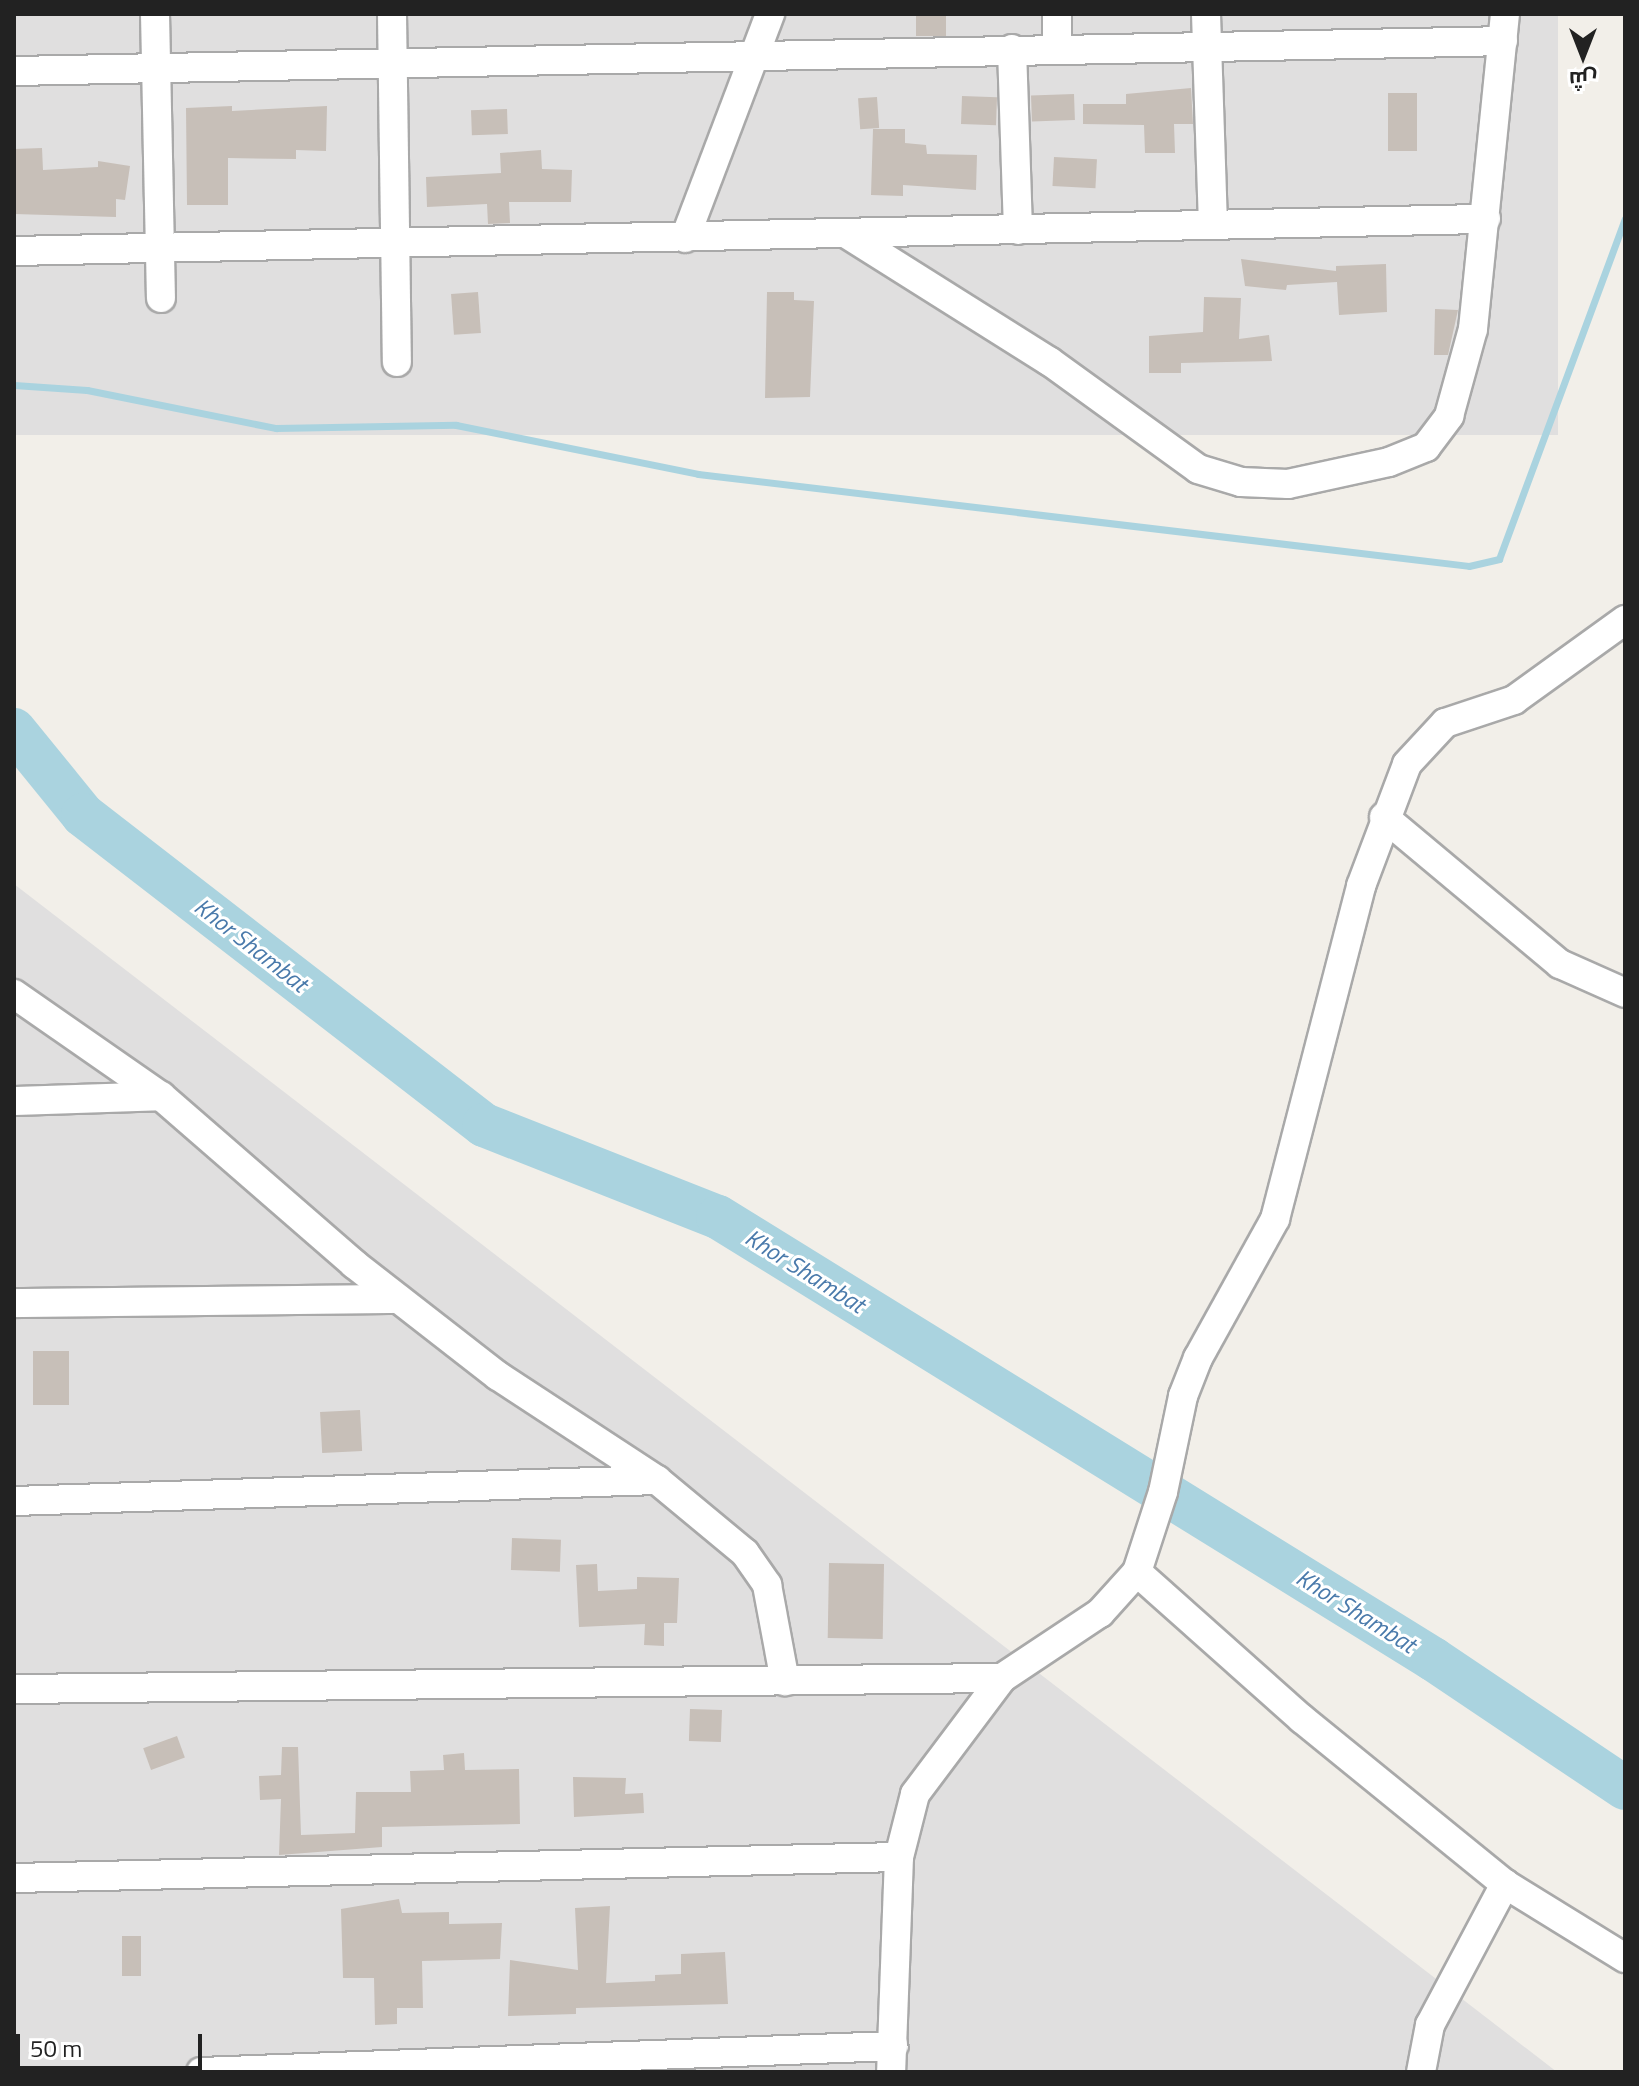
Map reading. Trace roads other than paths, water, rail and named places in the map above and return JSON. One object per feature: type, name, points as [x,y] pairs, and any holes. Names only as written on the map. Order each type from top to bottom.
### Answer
[{"type":"street","points":[[155,14],[161,298]]},
{"type":"street","points":[[392,14],[397,362]]},
{"type":"street","points":[[685,238],[770,14]]},
{"type":"street","points":[[1057,14],[1057,48]]},
{"type":"street","points":[[1206,14],[1213,225]]},
{"type":"street","points":[[14,71],[1057,48],[1504,27],[1473,329],[1449,416],[1426,447],[1389,462],[1288,484],[1241,482],[1198,469],[1049,361],[847,234]]},
{"type":"street","points":[[1012,49],[1018,230]]},
{"type":"street","points":[[14,251],[1486,219]]},
{"type":"street","points":[[201,2072],[893,2059],[894,1903],[899,1857],[915,1794],[1002,1678],[1100,1613],[1137,1572],[1163,1492],[1183,1396],[1275,1219],[1384,817],[1407,764],[1445,723],[1514,700],[1625,620]]},
{"type":"street","points":[[1384,817],[1560,964],[1625,993]]},
{"type":"street","points":[[14,994],[161,1096],[398,1299],[498,1376],[657,1480],[745,1553],[767,1585],[785,1681]]},
{"type":"street","points":[[14,1101],[161,1096]]},
{"type":"street","points":[[14,1303],[398,1299]]},
{"type":"street","points":[[14,1501],[657,1480]]},
{"type":"street","points":[[1137,1572],[1324,1738],[1505,1884],[1625,1958]]},
{"type":"street","points":[[14,1689],[1002,1678]]},
{"type":"street","points":[[14,1878],[899,1857]]},
{"type":"street","points":[[1421,2072],[1430,2025],[1505,1884]]},
{"type":"waterway","points":[[14,385],[87,390],[276,428],[456,425],[698,474],[1469,566],[1499,559],[1625,219]]},
{"type":"waterway","name":"Khor Shambat","points":[[14,730],[83,815],[484,1125],[718,1217],[1433,1659],[1625,1788]]}]
